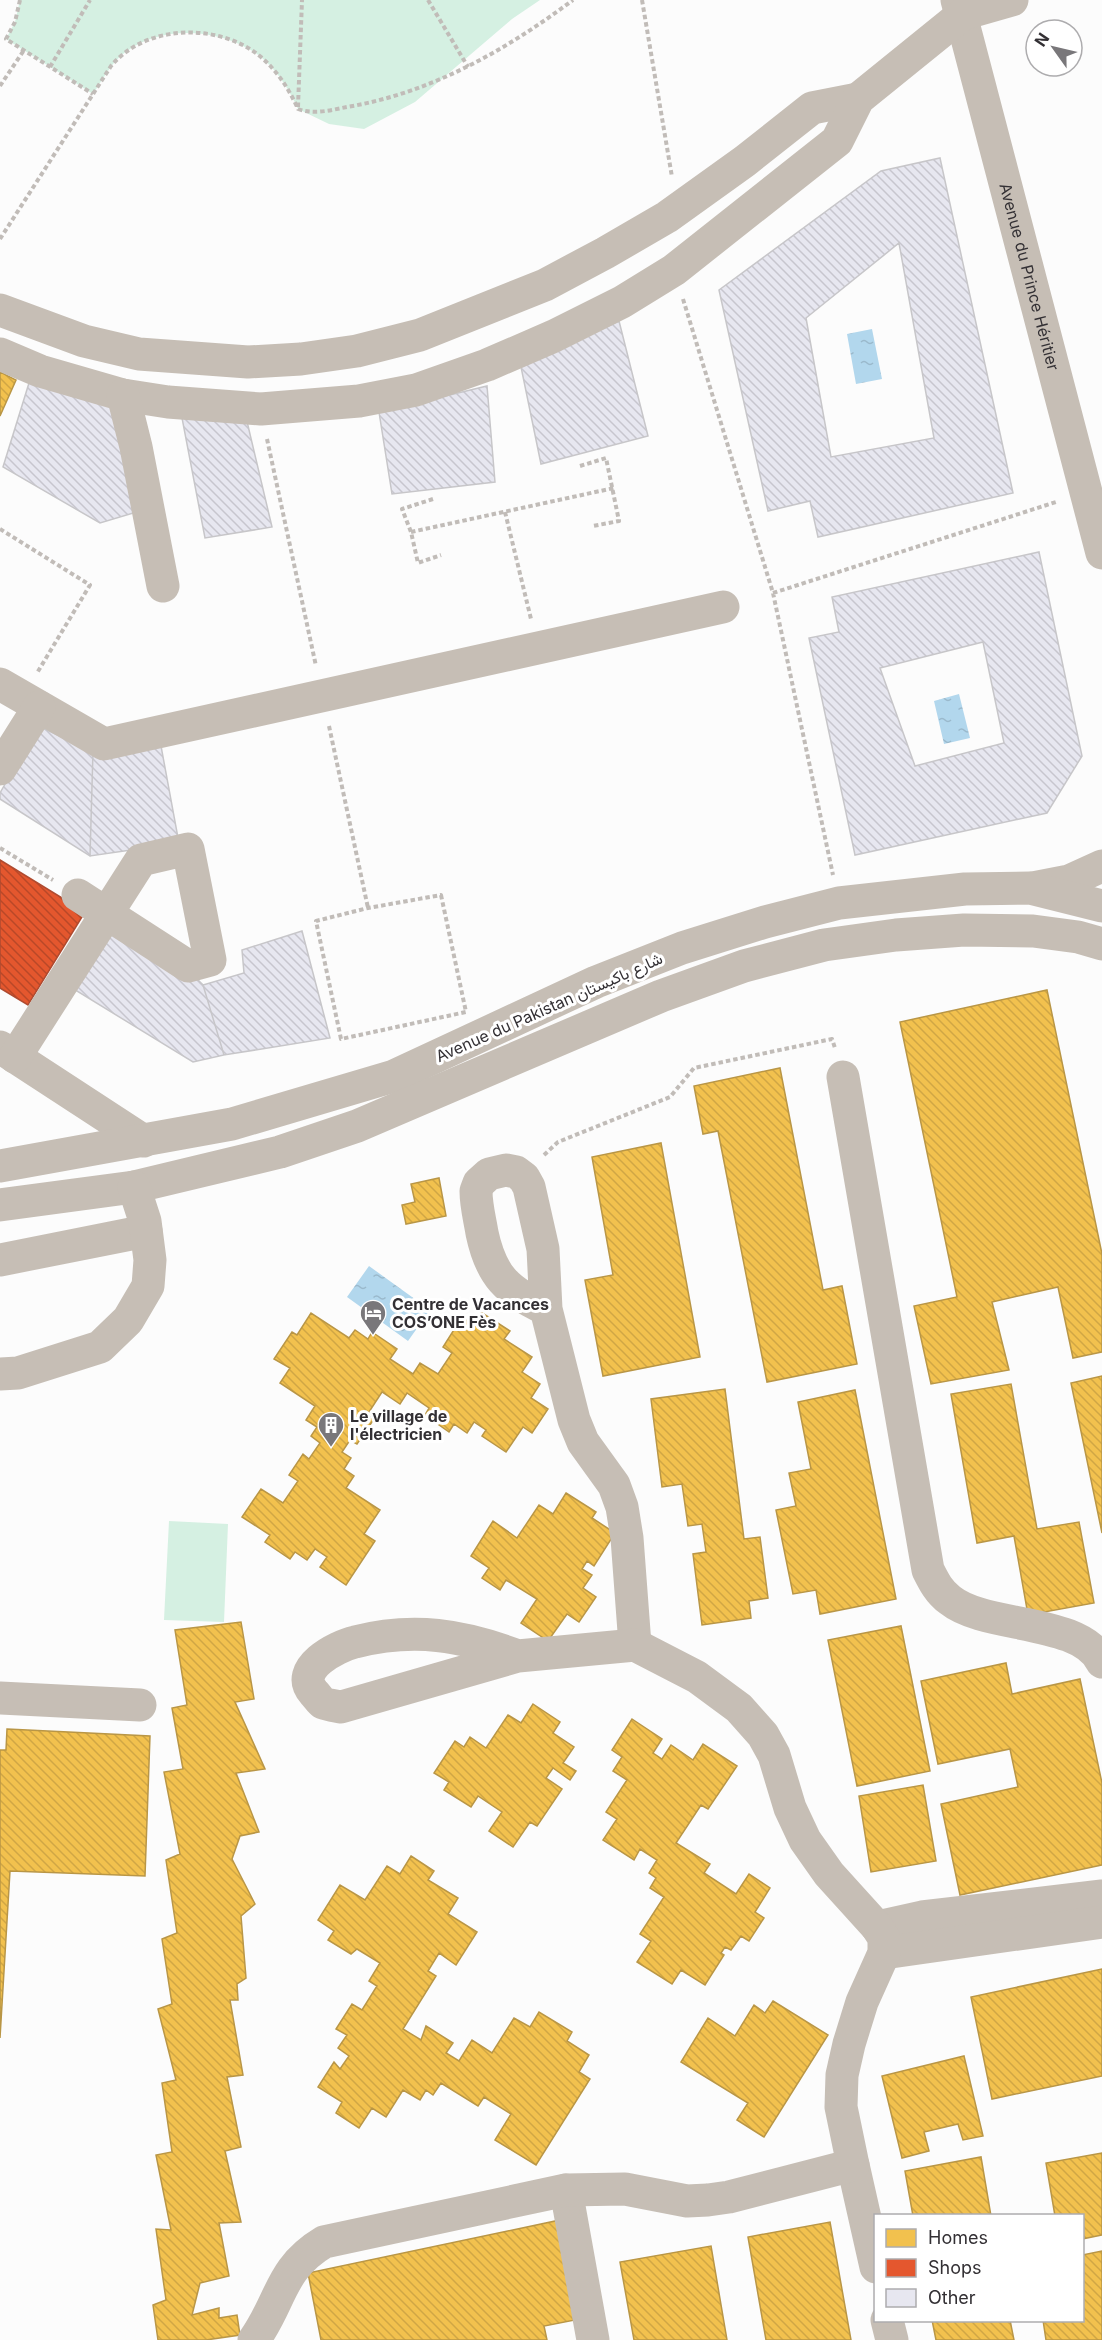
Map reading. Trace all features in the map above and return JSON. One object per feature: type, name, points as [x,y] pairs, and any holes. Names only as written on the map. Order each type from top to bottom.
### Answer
[{"type":"street","points":[[0,354],[40,372],[123,395],[168,402],[261,409],[359,401],[416,390],[487,365],[554,336],[622,302],[674,270],[837,141],[858,99],[960,7],[1012,0]]},
{"type":"street","name":"Avenue du Prince Héritier","points":[[960,7],[1102,553]]},
{"type":"street","points":[[0,310],[84,341],[139,354],[248,362],[301,359],[357,351],[420,335],[545,285],[664,218],[744,161],[812,108],[858,99]]},
{"type":"street","points":[[664,218],[674,270]]},
{"type":"street","points":[[123,395],[136,447],[163,586]]},
{"type":"street","points":[[0,770],[21,695],[104,744],[723,607]]},
{"type":"street","points":[[1030,888],[1069,881],[1102,867]]},
{"type":"street","name":"Avenue du Pakistan شارع باكيستان","points":[[0,1166],[232,1124],[394,1076],[597,982],[682,948],[765,922],[839,903],[965,889],[1030,888],[1102,906]]},
{"type":"street","points":[[78,895],[108,912],[8,1052],[144,1141]]},
{"type":"street","name":"Avenue du Pakistan شارع باكيستان","points":[[0,1205],[134,1187],[280,1152],[357,1126],[661,996],[744,966],[824,945],[896,935],[964,930],[1033,931],[1078,937],[1102,944]]},
{"type":"street","points":[[843,1077],[928,1570],[936,1586],[950,1601],[977,1612],[1058,1632],[1076,1639],[1092,1650],[1102,1662]]},
{"type":"street","points":[[546,1309],[511,1290],[496,1274],[487,1255],[476,1201],[479,1183],[496,1171],[516,1172],[530,1187],[543,1249],[546,1309],[574,1420],[584,1442],[614,1485],[622,1507],[627,1538],[635,1645]]},
{"type":"street","points":[[0,1374],[18,1373],[100,1347],[128,1320],[148,1286],[150,1260],[145,1221],[134,1187]]},
{"type":"street","points":[[0,1260],[146,1231]]},
{"type":"street","points":[[518,1656],[480,1642],[441,1634],[394,1636],[355,1642],[330,1651],[316,1662],[308,1677],[311,1689],[323,1703],[342,1707],[518,1656],[635,1645],[697,1677],[739,1708],[763,1735],[774,1755],[790,1808],[806,1840],[829,1874],[881,1940]]},
{"type":"street","points":[[0,1698],[140,1705]]},
{"type":"street","points":[[874,2258],[841,2107],[842,2075],[849,2044],[881,1940],[922,1917],[1102,1896]]},
{"type":"street","points":[[881,1940],[1102,1922]]},
{"type":"street","points":[[254,2340],[267,2322],[293,2267],[306,2253],[324,2242],[566,2190],[625,2189],[687,2200],[708,2200],[729,2197],[853,2166]]},
{"type":"street","points":[[566,2190],[593,2340]]},
{"type":"street","points":[[888,2322],[892,2340]]},
{"type":"path","points":[[20,0],[15,22],[6,39],[93,94]]},
{"type":"path","points":[[50,67],[90,0]]},
{"type":"path","points":[[298,109],[302,0]]},
{"type":"path","points":[[428,0],[468,67]]},
{"type":"path","points":[[0,239],[111,66],[126,50],[154,37],[195,33],[227,39],[244,46],[259,56],[283,80],[298,109],[306,112],[323,111],[394,97],[468,67],[528,33],[573,0]]},
{"type":"path","points":[[642,0],[664,218]]},
{"type":"path","points":[[0,86],[24,50]]},
{"type":"path","points":[[674,270],[773,594],[839,903]]},
{"type":"path","points":[[261,409],[368,908]]},
{"type":"path","points":[[580,466],[606,458],[614,488],[619,520],[593,526]]},
{"type":"path","points":[[411,532],[614,488]]},
{"type":"path","points":[[773,594],[1086,493]]},
{"type":"path","points":[[433,499],[402,508],[411,532],[418,563],[441,555]]},
{"type":"path","points":[[505,512],[538,649]]},
{"type":"path","points":[[0,529],[90,585],[21,695]]},
{"type":"path","points":[[0,848],[78,895]]},
{"type":"path","points":[[441,895],[466,1012],[341,1039],[316,921],[368,908],[441,895]]},
{"type":"path","points":[[530,1187],[537,1165],[550,1148],[558,1142],[670,1097],[694,1068],[832,1039],[843,1077]]},
{"type":"green space","points":[[20,0],[540,0],[512,19],[415,102],[364,129],[329,124],[298,109],[281,79],[257,54],[227,39],[210,35],[175,33],[141,42],[117,60],[93,94],[6,39],[15,22]]},
{"type":"green space","points":[[169,1521],[228,1524],[224,1622],[164,1620]]},
{"type":"water","points":[[872,329],[882,379],[856,384],[847,334]]},
{"type":"water","points":[[959,694],[970,738],[944,744],[934,701]]},
{"type":"water","points":[[369,1266],[430,1310],[408,1341],[347,1297]]},
{"type":"building: Homes","points":[[0,372],[16,380],[0,416]]},
{"type":"building: Homes","points":[[1047,990],[1102,1254],[1102,1352],[1073,1358],[1058,1287],[992,1302],[1009,1370],[931,1384],[914,1306],[957,1297],[900,1022]]},
{"type":"building: Homes","points":[[780,1068],[823,1290],[842,1286],[857,1364],[767,1382],[718,1131],[703,1134],[694,1086]]},
{"type":"building: Homes","points":[[661,1143],[700,1357],[603,1376],[585,1280],[613,1275],[592,1157]]},
{"type":"building: Homes","points":[[439,1178],[446,1216],[406,1224],[402,1205],[415,1202],[411,1184]]},
{"type":"building: Homes","name":"Le village de l'électricien","points":[[479,1311],[510,1331],[504,1339],[532,1357],[522,1372],[540,1384],[531,1398],[548,1409],[532,1433],[523,1427],[506,1452],[482,1436],[486,1430],[474,1422],[467,1433],[454,1424],[449,1432],[425,1415],[429,1408],[407,1393],[400,1404],[382,1392],[367,1415],[374,1419],[357,1444],[350,1440],[342,1452],[351,1458],[344,1469],[354,1476],[346,1488],[380,1510],[364,1534],[375,1541],[346,1585],[320,1567],[327,1557],[315,1549],[307,1560],[295,1552],[290,1559],[265,1542],[270,1535],[242,1517],[261,1489],[283,1503],[298,1481],[289,1475],[303,1454],[309,1459],[320,1443],[311,1436],[317,1427],[306,1420],[315,1406],[280,1383],[290,1368],[274,1359],[292,1332],[297,1335],[311,1313],[349,1338],[355,1330],[368,1339],[372,1332],[397,1349],[390,1359],[413,1374],[420,1363],[438,1374],[452,1353],[443,1347],[462,1317],[471,1323]]},
{"type":"building: Homes","points":[[1102,1376],[1102,1533],[1071,1383]]},
{"type":"building: Homes","points":[[1011,1384],[1037,1529],[1079,1522],[1094,1603],[1028,1615],[1014,1536],[977,1543],[951,1394]]},
{"type":"building: Homes","points":[[725,1389],[744,1539],[760,1537],[768,1598],[749,1601],[751,1618],[702,1625],[693,1554],[706,1552],[702,1524],[688,1526],[682,1484],[662,1487],[651,1399]]},
{"type":"building: Homes","points":[[855,1390],[896,1599],[820,1614],[816,1590],[793,1594],[776,1510],[796,1506],[789,1473],[811,1469],[798,1402]]},
{"type":"building: Homes","points":[[566,1493],[596,1512],[592,1518],[615,1533],[594,1566],[587,1561],[582,1569],[592,1575],[583,1588],[596,1597],[579,1622],[567,1614],[548,1641],[521,1623],[537,1599],[506,1580],[500,1590],[482,1578],[489,1568],[471,1556],[493,1521],[517,1538],[539,1505],[553,1514]]},
{"type":"building: Homes","points":[[241,1622],[254,1699],[235,1702],[265,1769],[236,1773],[259,1832],[240,1836],[232,1859],[255,1904],[241,1916],[246,1978],[237,1984],[238,2000],[230,2000],[243,2075],[227,2077],[241,2147],[225,2151],[241,2222],[219,2223],[229,2276],[200,2283],[192,2315],[219,2308],[219,2318],[237,2315],[240,2335],[206,2340],[158,2340],[153,2305],[166,2300],[156,2229],[171,2230],[156,2155],[172,2152],[162,2083],[176,2080],[158,2009],[172,2004],[162,1939],[177,1933],[166,1860],[180,1854],[164,1772],[183,1769],[172,1708],[187,1705],[175,1630]]},
{"type":"building: Homes","points":[[901,1626],[930,1771],[857,1786],[828,1640]]},
{"type":"building: Homes","points":[[1006,1663],[1012,1694],[1080,1679],[1102,1783],[1102,1865],[960,1895],[941,1804],[1018,1787],[1010,1749],[938,1764],[921,1681]]},
{"type":"building: Homes","points":[[533,1704],[560,1722],[553,1733],[574,1747],[563,1763],[576,1771],[570,1780],[553,1768],[546,1778],[562,1789],[537,1826],[530,1822],[513,1847],[489,1831],[502,1812],[478,1796],[471,1807],[444,1790],[449,1782],[434,1773],[455,1741],[464,1747],[470,1737],[486,1748],[508,1715],[521,1723]]},
{"type":"building: Homes","points":[[632,1719],[662,1739],[653,1753],[662,1759],[671,1745],[693,1760],[703,1744],[737,1766],[708,1809],[701,1805],[676,1843],[710,1864],[704,1873],[736,1894],[749,1874],[770,1888],[755,1912],[764,1918],[749,1941],[741,1936],[731,1950],[725,1947],[721,1953],[724,1955],[705,1985],[681,1970],[672,1984],[637,1962],[651,1941],[640,1934],[664,1897],[650,1888],[656,1878],[649,1873],[657,1860],[640,1849],[634,1860],[603,1840],[617,1819],[606,1812],[627,1780],[613,1771],[622,1757],[612,1750]]},
{"type":"building: Homes","points":[[7,1729],[150,1736],[145,1876],[10,1871],[0,2038],[0,1750],[6,1750]]},
{"type":"building: Homes","points":[[923,1785],[936,1861],[871,1872],[859,1796]]},
{"type":"building: Homes","points":[[411,1856],[434,1871],[428,1880],[458,1898],[448,1914],[477,1932],[456,1965],[439,1953],[428,1971],[436,1976],[403,2029],[421,2040],[426,2026],[453,2043],[446,2053],[459,2061],[472,2040],[492,2053],[514,2018],[530,2027],[539,2012],[572,2032],[567,2041],[589,2055],[579,2072],[590,2079],[536,2165],[495,2140],[511,2114],[484,2097],[478,2106],[441,2083],[433,2095],[426,2090],[420,2100],[403,2090],[386,2117],[372,2108],[359,2128],[336,2113],[342,2102],[318,2087],[334,2062],[340,2069],[349,2056],[338,2048],[347,2035],[336,2029],[352,2004],[362,2010],[377,1986],[369,1981],[380,1963],[357,1949],[351,1954],[328,1940],[334,1931],[318,1920],[340,1885],[365,1900],[387,1866],[400,1874]]},
{"type":"building: Homes","points":[[1102,1969],[1102,2076],[992,2099],[971,1997]]},
{"type":"building: Homes","points":[[773,2001],[828,2035],[764,2137],[737,2120],[748,2103],[681,2062],[708,2018],[735,2036],[754,2005],[765,2013]]},
{"type":"building: Homes","points":[[964,2056],[983,2136],[963,2140],[958,2124],[924,2132],[929,2151],[902,2158],[882,2076]]},
{"type":"building: Homes","points":[[1102,2153],[1102,2235],[1084,2239],[1084,2214],[1055,2214],[1046,2163]]},
{"type":"building: Homes","points":[[981,2157],[991,2214],[913,2214],[905,2171]]},
{"type":"building: Homes","points":[[560,2220],[580,2319],[544,2326],[547,2340],[321,2340],[308,2273]]},
{"type":"building: Homes","points":[[830,2222],[851,2340],[766,2340],[748,2237]]},
{"type":"building: Homes","points":[[711,2246],[727,2340],[634,2340],[620,2262]]},
{"type":"building: Homes","points":[[1102,2251],[1102,2340],[1046,2340],[1043,2322],[1084,2322],[1084,2255]]},
{"type":"building: Homes","points":[[932,2322],[1010,2322],[1014,2340],[936,2340]]},
{"type":"building: Shops","points":[[0,860],[85,912],[28,1005],[0,988]]},
{"type":"building: Other","points":[[940,158],[1013,493],[818,537],[810,501],[768,511],[719,290],[881,171]],"holes":[[[899,243],[934,438],[831,457],[806,318]]]},
{"type":"building: Other","points":[[619,321],[648,436],[541,464],[521,367]]},
{"type":"building: Other","points":[[29,383],[110,406],[140,511],[100,523],[3,467]]},
{"type":"building: Other","points":[[487,386],[495,482],[392,494],[379,412]]},
{"type":"building: Other","points":[[245,413],[272,527],[205,538],[182,418]]},
{"type":"building: Other","points":[[1039,552],[1082,756],[1047,813],[855,855],[809,638],[839,632],[832,597]],"holes":[[[983,642],[1004,743],[915,766],[880,668]]]},
{"type":"building: Other","points":[[38,726],[93,751],[90,856],[0,799],[0,793]]},
{"type":"building: Other","points":[[161,746],[179,843],[90,856],[93,751]]},
{"type":"building: Other","points":[[112,921],[191,973],[203,985],[224,1055],[193,1062],[72,988]]},
{"type":"building: Other","points":[[302,931],[330,1038],[224,1055],[203,985],[244,973],[242,950]]},
{"type":"place","name":"Centre de Vacances COS’ONE Fès","points":[[373,1336]]},
{"type":"place","name":"Le village de l'électricien","points":[[331,1448]]}]
